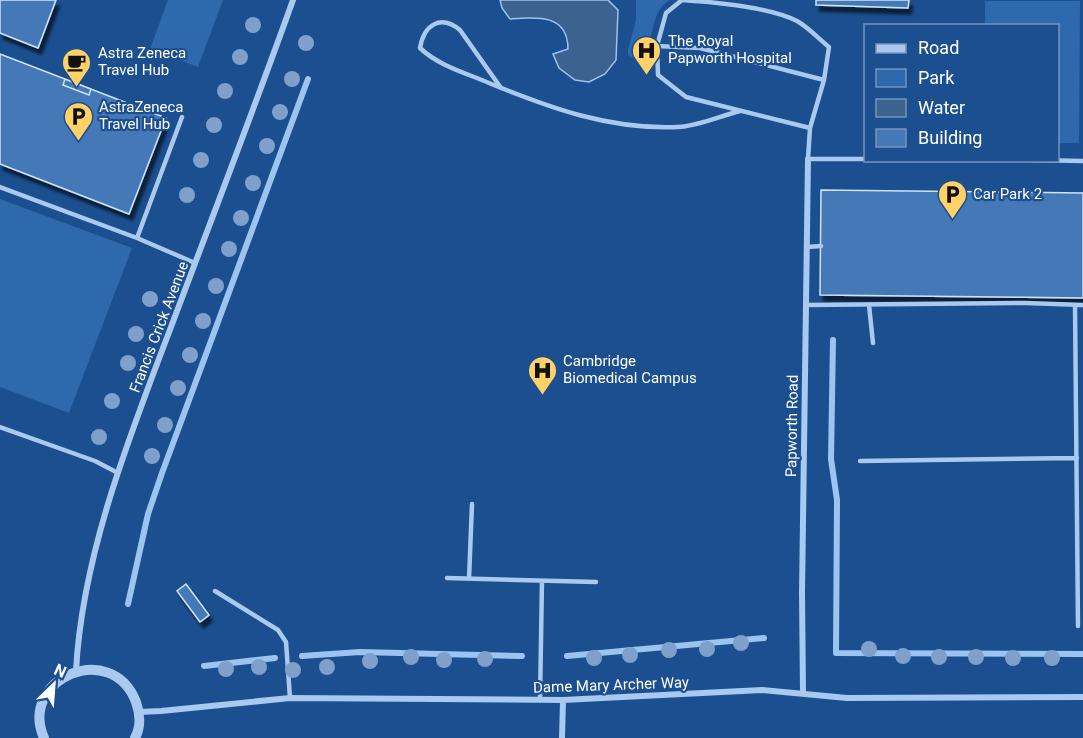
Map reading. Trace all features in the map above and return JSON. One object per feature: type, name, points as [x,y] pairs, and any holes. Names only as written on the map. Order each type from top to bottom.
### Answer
[{"type":"street","name":"Francis Crick Avenue","points":[[76,671],[77,640],[85,592],[118,473],[293,0]]},
{"type":"street","name":"Papworth Road","points":[[803,693],[802,593],[808,159]]},
{"type":"street","points":[[44,738],[40,729],[40,706],[53,684],[76,671],[97,669],[117,677],[132,692],[139,712],[138,732],[135,738]]},
{"type":"street","name":"Dame Mary Archer Way","points":[[139,712],[290,698],[563,700],[762,690],[847,698],[1083,697]]},
{"type":"street","points":[[562,738],[563,700]]},
{"type":"lane","points":[[810,128],[686,97],[658,75],[657,46],[666,13],[682,0],[717,3],[769,12],[797,21],[829,47],[824,80],[810,128],[808,159],[864,159]]},
{"type":"lane","points":[[501,88],[460,30],[451,23],[442,22],[431,26],[422,36],[420,48],[432,59],[501,88],[560,111],[619,125],[680,127],[742,111]]},
{"type":"lane","points":[[657,46],[700,48],[824,80]]},
{"type":"lane","points":[[137,238],[182,117]]},
{"type":"lane","points":[[1059,161],[1083,161]]},
{"type":"lane","points":[[0,187],[137,238],[195,263]]},
{"type":"lane","points":[[807,247],[821,246]]},
{"type":"lane","points":[[806,305],[1025,303],[1083,305]]},
{"type":"lane","points":[[869,305],[873,344]]},
{"type":"lane","points":[[1075,305],[1078,626]]},
{"type":"lane","points":[[0,427],[95,461],[118,473]]},
{"type":"lane","points":[[860,461],[1077,458]]},
{"type":"lane","points":[[469,579],[472,504]]},
{"type":"lane","points":[[447,578],[596,582]]},
{"type":"lane","points":[[540,700],[542,581]]},
{"type":"lane","points":[[215,591],[278,630],[286,642],[290,698]]},
{"type":"green space","points":[[168,0],[223,0],[198,67],[150,49]]},
{"type":"green space","points":[[636,0],[670,0],[663,5],[655,19],[649,44],[642,58],[635,59],[628,55],[628,50],[636,20]]},
{"type":"green space","points":[[985,1],[1080,1],[1079,143],[1059,143],[1059,24],[985,24]]},
{"type":"green space","points":[[0,199],[132,248],[69,413],[0,387]]},
{"type":"water","points":[[500,0],[608,0],[618,10],[616,60],[605,74],[589,82],[575,80],[559,68],[553,54],[568,49],[567,37],[562,29],[556,23],[539,18],[510,19],[502,8]]},
{"type":"building","points":[[0,0],[56,0],[38,48],[0,33]]},
{"type":"building","points":[[816,0],[909,0],[908,8],[816,5]]},
{"type":"building","name":"AstraZeneca Travel Hub","points":[[0,54],[166,118],[129,214],[0,164]]},
{"type":"building","name":"Astra Zeneca Travel Hub","points":[[65,79],[91,89],[89,95],[63,85]]},
{"type":"building","name":"Car Park 2","points":[[821,190],[1083,193],[1083,298],[820,295]]},
{"type":"building","points":[[186,584],[209,615],[200,622],[177,591]]},
{"type":"waterway","points":[[128,604],[148,514],[162,473],[308,79]]},
{"type":"waterway","points":[[833,340],[831,459],[837,500],[836,653],[1083,654]]},
{"type":"waterway","points":[[567,656],[764,638]]},
{"type":"waterway","points":[[302,656],[360,652],[522,656]]},
{"type":"waterway","points":[[204,666],[275,658]]},
{"type":"place","name":"The Royal Papworth Hospital","points":[[647,76]]},
{"type":"place","name":"Astra Zeneca Travel Hub","points":[[77,88]]},
{"type":"place","name":"AstraZeneca Travel Hub","points":[[78,142]]},
{"type":"place","name":"Car Park 2","points":[[952,220]]},
{"type":"place","name":"Cambridge Biomedical Campus","points":[[542,396]]}]
